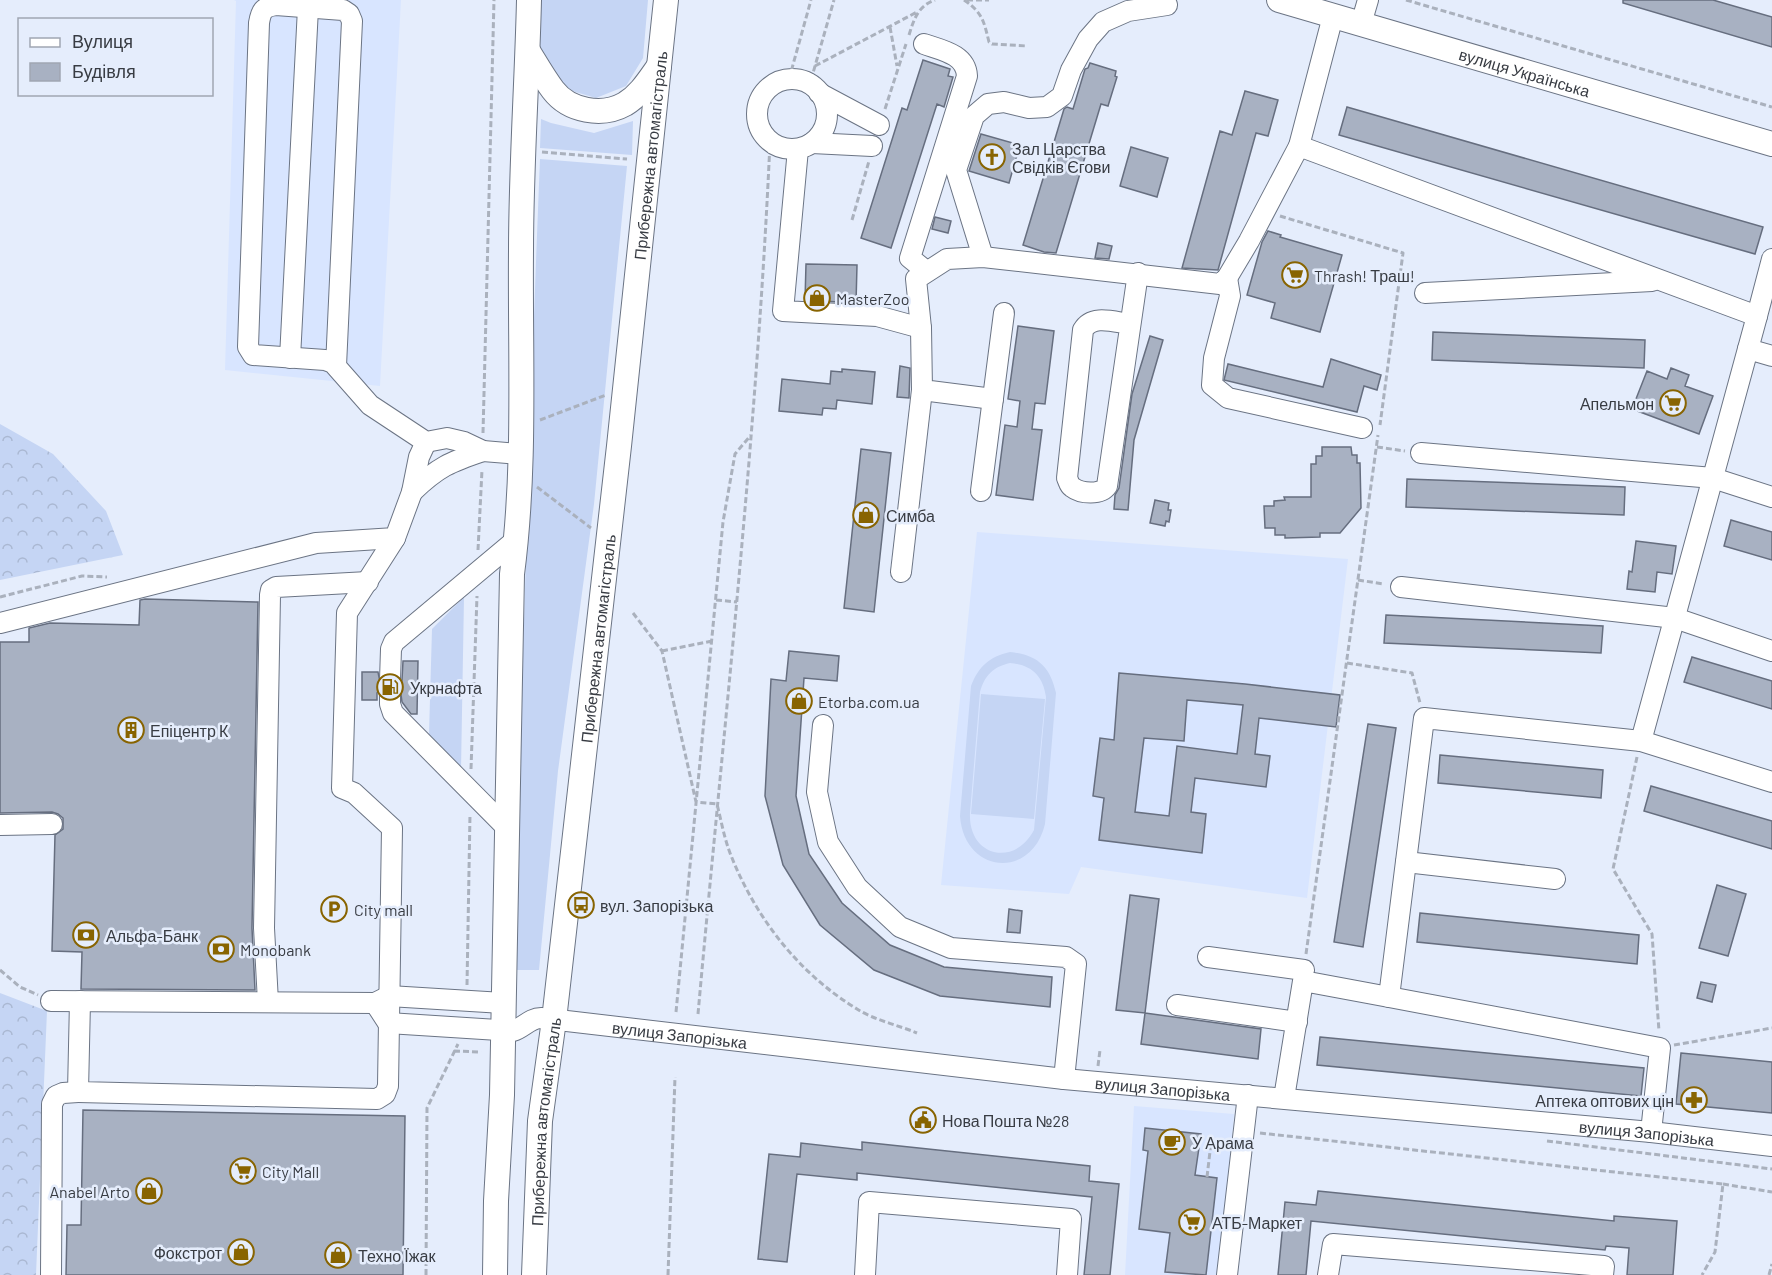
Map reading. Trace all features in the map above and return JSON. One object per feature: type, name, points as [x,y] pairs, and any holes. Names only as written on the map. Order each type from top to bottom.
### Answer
[{"type":"main road","points":[[495,1275],[512,574],[517,539],[520,454],[521,185],[529,0]]},
{"type":"main road","name":"Прибережна автомагістраль","points":[[534,1275],[540,1121],[554,1020],[620,446],[666,0]]},
{"type":"main road","name":"вулиця Українська","points":[[1279,0],[1772,144]]},
{"type":"main road","points":[[528,51],[554,92],[579,109],[610,109],[624,104],[644,88],[659,66]]},
{"type":"street","points":[[1361,24],[1368,0]]},
{"type":"street","points":[[983,257],[956,170],[974,116],[988,104],[1004,102],[1029,108],[1047,107],[1062,96],[1071,70],[1088,39],[1103,22],[1128,11],[1167,5]]},
{"type":"street","points":[[336,366],[352,21],[349,15],[342,10],[266,6],[261,11],[259,23],[248,347],[253,355],[325,360],[336,366],[370,405],[426,442],[447,438],[464,442],[483,451],[520,454]]},
{"type":"street","points":[[291,358],[308,8]]},
{"type":"street","points":[[901,572],[922,390],[921,328],[916,279],[947,259],[983,257],[1220,284],[1227,278],[1249,241],[1299,146],[1333,16]]},
{"type":"street","points":[[924,44],[956,56],[963,62],[967,76],[910,258],[926,271]]},
{"type":"street","points":[[873,146],[783,148],[770,142],[762,132],[758,120],[758,108],[768,88],[778,82],[789,79],[815,81],[879,125]]},
{"type":"street","points":[[815,81],[826,105],[826,120],[822,133],[805,146],[783,311],[877,316],[921,328]]},
{"type":"street","points":[[1299,146],[1756,316]]},
{"type":"street","points":[[1641,741],[1756,316],[1768,286],[1772,259]]},
{"type":"street","points":[[1130,324],[1094,320],[1087,323],[1083,330],[1067,478],[1074,489],[1098,492],[1105,490],[1107,486],[1138,273]]},
{"type":"street","points":[[1227,278],[1230,296],[1214,358],[1212,385],[1228,398],[1362,428]]},
{"type":"street","points":[[1425,293],[1661,280]]},
{"type":"street","points":[[981,492],[1004,313]]},
{"type":"street","points":[[1748,349],[1772,356]]},
{"type":"street","points":[[922,390],[993,399]]},
{"type":"street","points":[[51,1275],[52,1104],[56,1096],[63,1092],[377,1099],[385,1094],[388,1086],[388,1023],[382,999],[392,828],[354,793],[342,788],[347,613],[395,538],[412,492],[419,457],[426,442]]},
{"type":"street","points":[[412,492],[432,473],[451,462],[483,451]]},
{"type":"street","points":[[1421,453],[1713,478],[1772,497]]},
{"type":"street","points":[[0,622],[316,543],[395,538]]},
{"type":"street","points":[[506,827],[471,789],[393,713],[390,704],[391,649],[394,642],[517,539]]},
{"type":"street","points":[[268,1002],[264,928],[270,595],[276,587],[368,582]]},
{"type":"street","points":[[1401,587],[1675,618],[1772,651]]},
{"type":"street","points":[[1389,997],[1425,718],[1641,741],[1772,782]]},
{"type":"street","points":[[823,725],[817,792],[828,842],[857,887],[900,927],[951,948],[1066,957],[1076,964],[1064,1079]]},
{"type":"street","points":[[0,825],[52,824]]},
{"type":"street","points":[[1406,862],[1555,879]]},
{"type":"street","points":[[1208,957],[1304,970]]},
{"type":"street","points":[[1284,1098],[1303,981],[1660,1048],[1651,1132]]},
{"type":"street","points":[[51,1001],[268,1002],[382,999],[503,1003]]},
{"type":"street","points":[[78,1092],[80,1001]]},
{"type":"street","points":[[1177,1005],[1297,1022]]},
{"type":"street","name":"вулиця Запорізька","points":[[388,1023],[516,1030],[538,1018],[1064,1079],[1651,1132],[1772,1146]]},
{"type":"street","points":[[1227,1275],[1248,1095]]},
{"type":"street","points":[[865,1275],[869,1202],[1071,1220],[1067,1275]]},
{"type":"street","points":[[1328,1275],[1333,1244],[1508,1267],[1604,1266],[1603,1275]]},
{"type":"path","points":[[466,1001],[494,0]]},
{"type":"path","points":[[789,79],[811,0]]},
{"type":"path","points":[[815,81],[834,0]]},
{"type":"path","points":[[815,81],[890,27],[935,0]]},
{"type":"path","points":[[965,0],[989,0]]},
{"type":"path","points":[[965,0],[983,19],[989,42],[1027,46]]},
{"type":"path","points":[[1406,0],[1772,106]]},
{"type":"path","points":[[879,125],[918,11]]},
{"type":"path","points":[[890,27],[898,69]]},
{"type":"path","points":[[698,1014],[752,433],[765,270],[770,142]]},
{"type":"path","points":[[852,220],[873,146]]},
{"type":"path","points":[[532,152],[627,159]]},
{"type":"path","points":[[1278,216],[1403,253],[1304,970]]},
{"type":"path","points":[[540,420],[606,395]]},
{"type":"path","points":[[676,1012],[723,522],[735,454],[752,433]]},
{"type":"path","points":[[1377,447],[1421,453]]},
{"type":"path","points":[[528,481],[591,528]]},
{"type":"path","points":[[1358,580],[1401,587]]},
{"type":"path","points":[[716,600],[737,602]]},
{"type":"path","points":[[633,613],[662,651],[696,802]]},
{"type":"path","points":[[662,651],[712,641]]},
{"type":"path","points":[[1347,663],[1412,673],[1425,718]]},
{"type":"path","points":[[1641,741],[1613,869],[1652,934],[1660,1048],[1772,1028]]},
{"type":"path","points":[[696,802],[717,804]]},
{"type":"path","points":[[717,804],[729,851],[738,871],[752,900],[781,944],[817,979],[858,1010],[916,1033]]},
{"type":"path","points":[[0,970],[20,987],[51,1001]]},
{"type":"path","points":[[426,1275],[427,1108],[465,1028]]},
{"type":"path","points":[[1098,1066],[1100,1050]]},
{"type":"path","points":[[454,1051],[481,1052]]},
{"type":"path","points":[[668,1275],[675,1077]]},
{"type":"path","points":[[1244,1131],[1723,1184],[1772,1192]]},
{"type":"path","points":[[1207,1177],[1211,1143]]},
{"type":"path","points":[[1702,1275],[1714,1252],[1723,1184]]},
{"type":"path","points":[[1769,1275],[1772,1264]]},
{"type":"shaded area","points":[[234,0],[401,0],[380,386],[225,370],[236,1]]},
{"type":"shaded area","points":[[977,532],[1348,559],[1307,898],[1081,867],[1069,894],[941,885]]},
{"type":"shaded area","points":[[1134,1106],[1234,1114],[1220,1275],[1125,1275]]},
{"type":"green space","points":[[541,0],[648,0],[643,58],[626,86],[596,98],[562,88],[539,53]]},
{"type":"green space","points":[[541,119],[594,133],[633,121],[632,155],[540,148]]},
{"type":"green space","points":[[540,159],[627,166],[594,504],[558,771],[539,970],[513,970],[529,463]]},
{"type":"green space","points":[[0,424],[53,454],[106,511],[123,555],[0,580]]},
{"type":"green space","points":[[464,597],[461,770],[429,734],[432,629]]},
{"type":"green space","points":[[1010,652],[1035,659],[1046,669],[1056,693],[1045,824],[1038,842],[1027,855],[1013,861],[999,863],[985,859],[973,850],[964,835],[960,816],[971,686],[986,663]],"holes":[[[1010,663],[1018,664],[1035,673],[1042,683],[1046,697],[1034,830],[1025,842],[1015,849],[1004,853],[994,852],[984,847],[976,839],[971,828],[970,813],[980,692],[987,676],[994,669]]]},
{"type":"green space","points":[[981,694],[1045,699],[1034,819],[971,814]]},
{"type":"green space","points":[[0,993],[47,1011],[36,1275],[0,1275]]},
{"type":"building","points":[[1623,0],[1713,0],[1772,17],[1772,47],[1623,3]]},
{"type":"building","points":[[923,60],[950,69],[948,76],[953,77],[944,107],[937,104],[891,248],[861,238],[902,108],[907,110]]},
{"type":"building","points":[[1090,63],[1116,71],[1115,76],[1117,77],[1108,106],[1101,104],[1056,253],[1044,252],[1023,245],[1064,109],[1067,107],[1073,109],[1085,69]]},
{"type":"building","points":[[1245,91],[1278,100],[1268,136],[1256,133],[1218,270],[1182,268],[1220,131],[1232,135]]},
{"type":"building","points":[[1347,107],[1763,227],[1755,254],[1339,135]]},
{"type":"building","name":"Зал Царства Свідків Єгови","points":[[981,134],[1020,145],[1009,183],[969,171]]},
{"type":"building","points":[[1131,147],[1168,158],[1157,197],[1120,186]]},
{"type":"building","points":[[935,217],[951,221],[948,233],[932,229]]},
{"type":"building","name":"Thrash! Траш!","points":[[1268,231],[1281,235],[1280,237],[1342,255],[1320,332],[1271,318],[1275,303],[1247,295],[1262,242]]},
{"type":"building","points":[[1098,243],[1112,246],[1109,259],[1095,258]]},
{"type":"building","points":[[806,264],[857,265],[856,303],[805,300]]},
{"type":"building","points":[[1018,326],[1054,331],[1045,404],[1035,403],[1032,429],[1042,430],[1033,500],[996,495],[1005,425],[1017,427],[1020,401],[1008,399]]},
{"type":"building","points":[[1433,332],[1645,340],[1644,368],[1432,360]]},
{"type":"building","points":[[1150,336],[1163,340],[1134,440],[1128,510],[1114,509],[1132,394]]},
{"type":"building","points":[[1331,359],[1381,375],[1377,390],[1364,386],[1357,412],[1224,380],[1228,364],[1323,387]]},
{"type":"building","points":[[900,366],[910,368],[909,398],[897,397]]},
{"type":"building","name":"Апельмон","points":[[1671,368],[1689,375],[1685,386],[1713,396],[1699,434],[1632,409],[1647,371],[1667,379]]},
{"type":"building","points":[[842,369],[875,372],[872,404],[837,400],[836,409],[823,408],[822,415],[779,411],[782,379],[830,384],[831,371],[842,372]]},
{"type":"building","points":[[1322,447],[1351,447],[1352,455],[1357,455],[1357,463],[1360,463],[1361,508],[1340,533],[1320,533],[1320,537],[1285,538],[1285,535],[1275,535],[1275,528],[1265,528],[1264,506],[1274,506],[1274,501],[1285,500],[1284,497],[1311,497],[1311,464],[1316,464],[1316,456],[1322,456]]},
{"type":"building","points":[[861,449],[891,453],[874,612],[844,608]]},
{"type":"building","points":[[1407,479],[1625,487],[1624,515],[1406,507]]},
{"type":"building","points":[[1155,500],[1169,503],[1168,510],[1171,510],[1169,522],[1166,521],[1165,526],[1150,523]]},
{"type":"building","points":[[1731,520],[1772,532],[1772,560],[1724,546]]},
{"type":"building","points":[[1636,541],[1676,546],[1672,574],[1657,572],[1655,592],[1627,589]]},
{"type":"building","name":"Епіцентр К","points":[[140,600],[258,602],[252,928],[255,990],[81,989],[82,952],[52,951],[55,835],[63,829],[63,818],[52,812],[0,813],[0,642],[29,642],[29,628],[50,623],[139,625]]},
{"type":"building","points":[[1386,615],[1603,626],[1601,653],[1384,643]]},
{"type":"building","points":[[789,651],[839,656],[837,681],[804,678],[796,796],[809,854],[842,903],[890,945],[944,967],[1052,977],[1050,1007],[940,996],[874,970],[820,925],[783,865],[765,796],[771,679],[786,681]]},
{"type":"building","points":[[1692,657],[1772,681],[1772,709],[1684,682]]},
{"type":"building","points":[[403,661],[418,661],[417,714],[411,714],[402,702],[400,687]]},
{"type":"building","points":[[362,672],[378,672],[381,687],[377,693],[377,700],[362,700]]},
{"type":"building","points":[[1119,673],[1340,695],[1336,727],[1259,718],[1255,754],[1270,756],[1266,787],[1195,778],[1191,812],[1206,814],[1202,853],[1099,840],[1104,798],[1093,796],[1100,738],[1114,740]],"holes":[[[1187,700],[1243,705],[1237,754],[1177,746],[1169,816],[1135,812],[1144,738],[1184,741]]]},
{"type":"building","points":[[1368,724],[1396,728],[1363,947],[1334,942]]},
{"type":"building","points":[[1440,755],[1603,770],[1601,798],[1438,783]]},
{"type":"building","points":[[1651,786],[1772,821],[1772,849],[1644,811]]},
{"type":"building","points":[[1717,885],[1746,894],[1728,956],[1699,948]]},
{"type":"building","points":[[1130,895],[1159,899],[1145,1013],[1116,1010]]},
{"type":"building","points":[[1009,909],[1022,911],[1020,933],[1007,932]]},
{"type":"building","points":[[1420,913],[1639,935],[1637,964],[1417,942]]},
{"type":"building","points":[[1701,982],[1716,985],[1712,1002],[1697,998]]},
{"type":"building","points":[[1145,1013],[1261,1029],[1258,1059],[1141,1044]]},
{"type":"building","points":[[1320,1037],[1644,1068],[1641,1096],[1317,1065]]},
{"type":"building","points":[[1681,1053],[1772,1062],[1772,1113],[1676,1104]]},
{"type":"building","name":"City Mall","points":[[83,1110],[405,1116],[403,1275],[66,1275],[67,1225],[81,1225]]},
{"type":"building","points":[[1145,1128],[1201,1134],[1195,1175],[1217,1178],[1206,1275],[1165,1272],[1170,1233],[1139,1229],[1148,1151],[1143,1150]]},
{"type":"building","points":[[862,1142],[1090,1166],[1089,1181],[1119,1184],[1110,1275],[1084,1275],[1092,1197],[857,1173],[857,1180],[797,1174],[787,1262],[758,1259],[769,1154],[800,1157],[801,1143],[862,1150]]},
{"type":"building","points":[[1318,1191],[1614,1221],[1614,1216],[1677,1221],[1673,1275],[1627,1275],[1629,1248],[1606,1246],[1605,1250],[1311,1221],[1306,1275],[1278,1275],[1285,1202],[1316,1205]]},
{"type":"place","name":"Зал Царства Свідків Єгови","points":[[992,157]]},
{"type":"place","name":"Thrash! Траш!","points":[[1295,275]]},
{"type":"place","name":"MasterZoo","points":[[817,298]]},
{"type":"place","name":"Апельмон","points":[[1673,403]]},
{"type":"place","name":"Симба","points":[[866,515]]},
{"type":"place","name":"Укрнафта","points":[[390,687]]},
{"type":"place","name":"Etorba.com.ua","points":[[799,701]]},
{"type":"place","name":"Епіцентр К","points":[[131,730]]},
{"type":"place","name":"вул. Запорізька","points":[[581,905]]},
{"type":"place","name":"City mall","points":[[334,909]]},
{"type":"place","name":"Альфа-Банк","points":[[86,935]]},
{"type":"place","name":"Monobank","points":[[221,949]]},
{"type":"place","name":"Аптека оптових цін","points":[[1694,1100]]},
{"type":"place","name":"Нова Пошта №28","points":[[923,1120]]},
{"type":"place","name":"У Арама","points":[[1172,1142]]},
{"type":"place","name":"City Mall","points":[[243,1171]]},
{"type":"place","name":"Anabel Arto","points":[[149,1191]]},
{"type":"place","name":"АТБ-Маркет","points":[[1192,1222]]},
{"type":"place","name":"Фокстрот","points":[[241,1252]]},
{"type":"place","name":"Техно Їжак","points":[[338,1255]]}]
